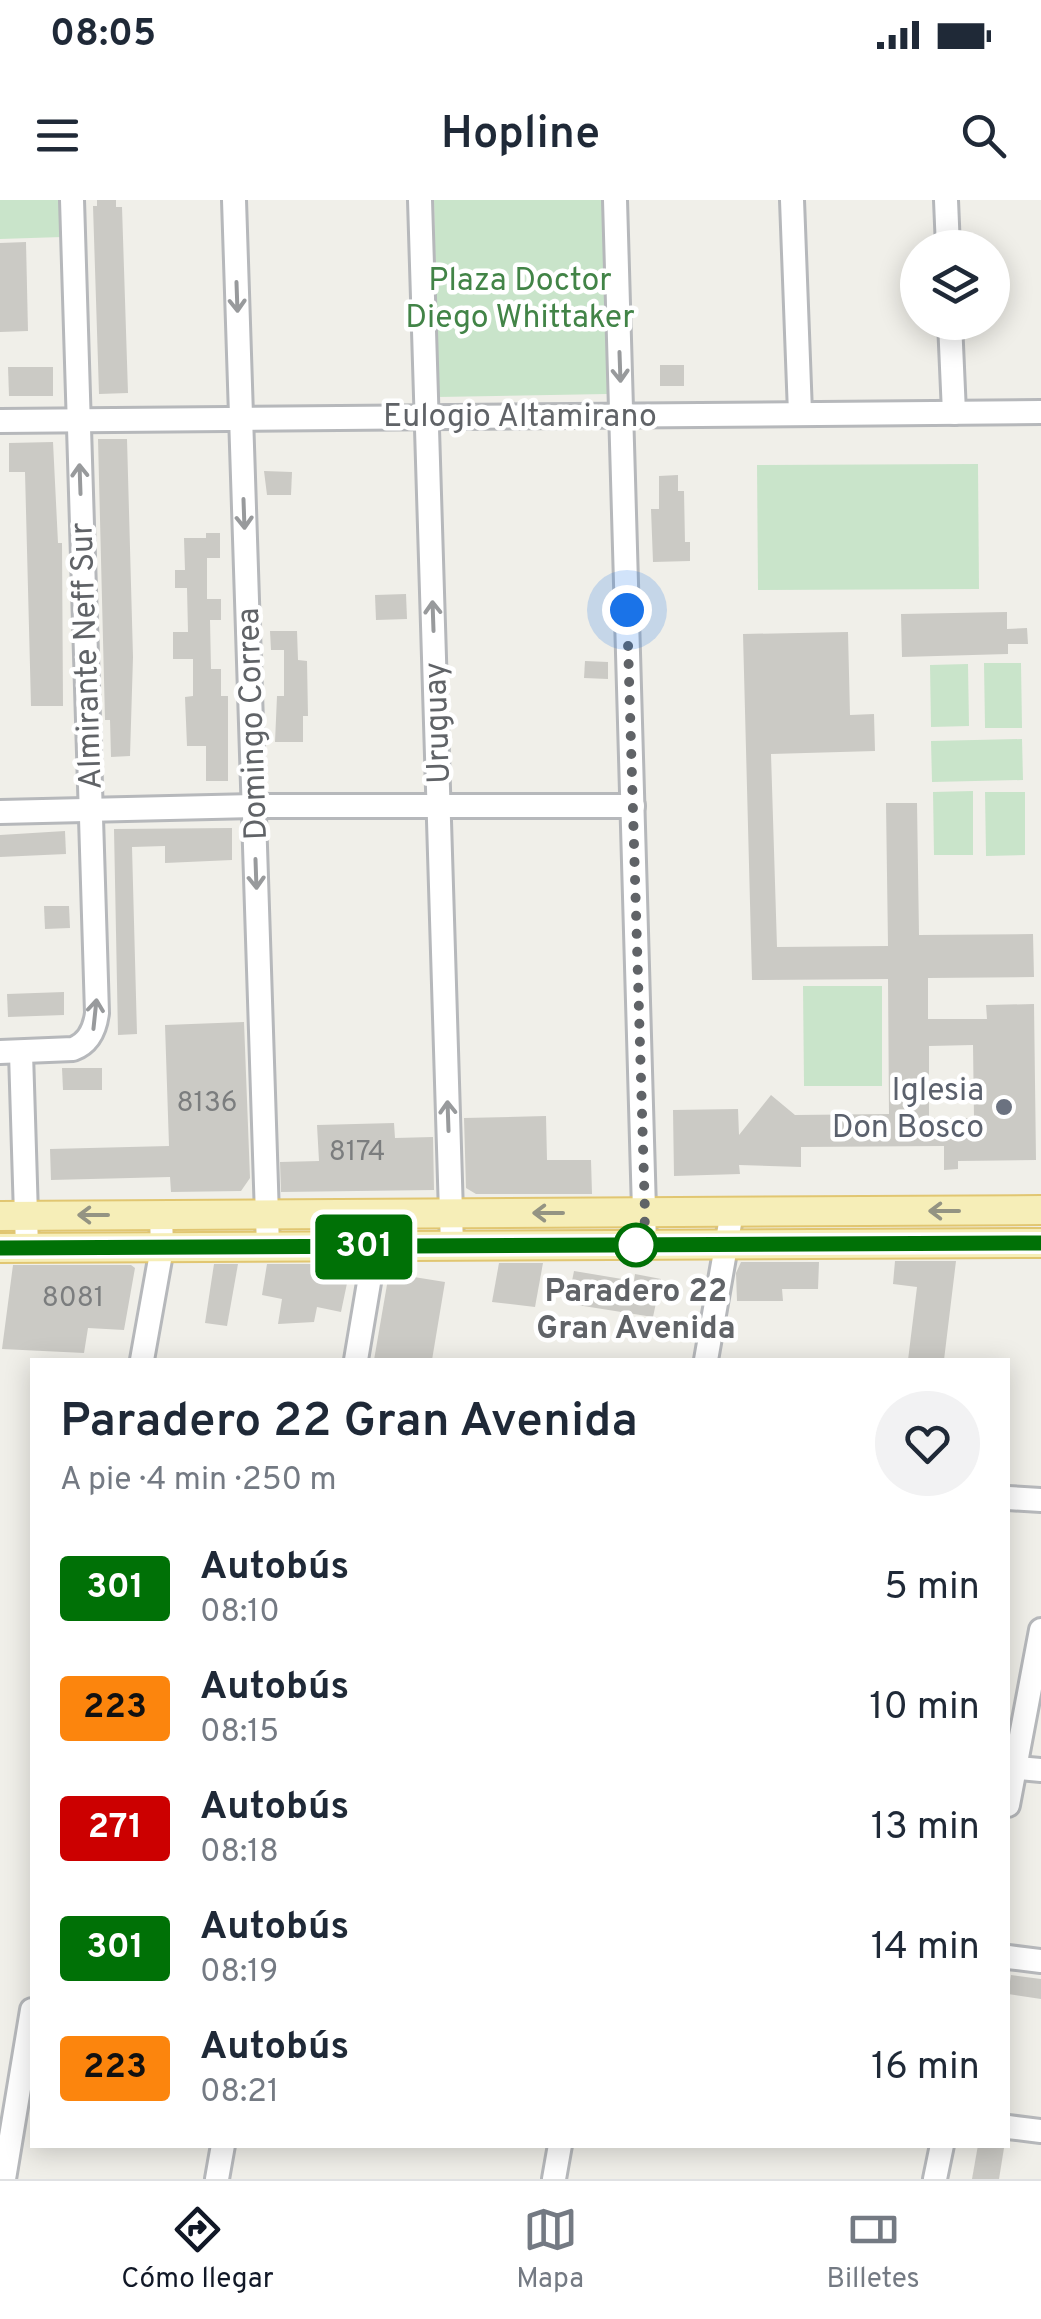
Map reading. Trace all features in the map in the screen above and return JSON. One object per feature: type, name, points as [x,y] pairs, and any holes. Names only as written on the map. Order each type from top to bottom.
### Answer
[{"type":"main road","points":[[13,1216],[1041,1210]]},
{"type":"main road","points":[[14,1248],[1041,1242]]},
{"type":"street","name":"Almirante Neff Sur","points":[[11,1053],[73,1049],[87,1040],[96,1022],[72,200]]},
{"type":"street","name":"Domingo Correa","points":[[234,200],[268,1247]]},
{"type":"street","name":"Uruguay","points":[[420,200],[452,1246]]},
{"type":"street","points":[[614,200],[644,1245]]},
{"type":"street","points":[[792,200],[800,414]]},
{"type":"street","points":[[946,200],[947,230]]},
{"type":"street","points":[[951,340],[954,412]]},
{"type":"street","name":"Eulogio Altamirano","points":[[0,421],[1041,412]]},
{"type":"street","points":[[0,812],[438,804],[632,806]]},
{"type":"street","points":[[11,1053],[14,1248]]},
{"type":"street","points":[[706,1358],[732,1212]]},
{"type":"street","points":[[142,1358],[162,1248],[160,1215]]},
{"type":"street","points":[[356,1358],[375,1246]]},
{"type":"street","points":[[1010,1498],[1041,1500]]},
{"type":"street","points":[[1041,1630],[1011,1767],[1041,1770]]},
{"type":"street","points":[[1010,1957],[1041,1961]]},
{"type":"street","points":[[4,2179],[30,2022]]},
{"type":"street","points":[[1010,2127],[1041,2131]]},
{"type":"street","points":[[217,2179],[222,2148]]},
{"type":"street","points":[[554,2179],[559,2148]]},
{"type":"street","points":[[936,2179],[941,2148]]},
{"type":"green space","points":[[0,200],[60,200],[62,237],[0,239]]},
{"type":"green space","name":"Plaza Doctor Diego Whittaker","points":[[434,200],[603,200],[607,394],[438,397]]},
{"type":"green space","points":[[978,464],[979,589],[758,590],[757,465]]},
{"type":"green space","points":[[984,663],[1021,663],[1022,728],[985,728]]},
{"type":"green space","points":[[968,664],[969,726],[931,727],[930,665]]},
{"type":"green space","points":[[1022,739],[1023,780],[932,782],[931,741]]},
{"type":"green space","points":[[973,791],[973,855],[934,855],[933,792]]},
{"type":"green space","points":[[985,792],[1025,792],[1025,855],[986,856]]},
{"type":"green space","points":[[803,986],[882,986],[882,1086],[804,1086]]},
{"type":"building","points":[[97,200],[116,200],[116,207],[122,207],[128,393],[99,394],[93,206],[97,206]]},
{"type":"building","points":[[26,242],[28,331],[0,332],[0,243]]},
{"type":"building","points":[[660,365],[684,365],[684,386],[660,386]]},
{"type":"building","points":[[8,367],[53,367],[53,396],[9,396]]},
{"type":"building","points":[[98,439],[127,439],[133,657],[130,756],[111,757],[110,720],[105,720]]},
{"type":"building","points":[[53,442],[58,543],[62,543],[63,706],[31,706],[25,472],[9,472],[9,443]]},
{"type":"building","points":[[264,471],[292,472],[291,495],[267,495]]},
{"type":"building","points":[[678,475],[678,491],[684,491],[685,542],[690,542],[690,561],[653,562],[651,509],[659,509],[659,476]]},
{"type":"building","points":[[206,533],[220,533],[220,558],[207,558],[207,599],[221,599],[221,620],[210,620],[211,669],[221,669],[221,696],[228,696],[228,781],[206,781],[206,746],[187,746],[185,697],[193,696],[193,659],[173,659],[173,632],[188,632],[187,588],[175,588],[175,570],[185,570],[184,538],[206,538]]},
{"type":"building","points":[[406,594],[407,619],[376,620],[375,595]]},
{"type":"building","points":[[1007,612],[1007,629],[1027,628],[1028,644],[1008,644],[1008,654],[902,657],[901,614]]},
{"type":"building","points":[[270,631],[297,631],[298,660],[307,661],[308,716],[303,716],[303,742],[275,742],[277,696],[284,696],[284,650],[271,650]]},
{"type":"building","points":[[848,632],[850,715],[874,714],[875,751],[771,754],[777,947],[888,946],[886,803],[917,803],[919,935],[1033,934],[1034,977],[928,978],[928,1019],[987,1019],[986,1005],[1034,1004],[1036,1160],[958,1161],[958,1169],[944,1170],[944,1146],[801,1147],[801,1167],[739,1165],[740,1174],[674,1176],[673,1110],[738,1109],[739,1135],[771,1095],[795,1115],[889,1114],[888,979],[752,980],[743,634]],"holes":[[[973,1045],[974,1118],[929,1118],[929,1046]]]},
{"type":"building","points":[[585,661],[608,662],[608,679],[584,678]]},
{"type":"building","points":[[232,828],[232,860],[165,863],[165,846],[132,847],[137,1034],[118,1035],[114,829]]},
{"type":"building","points":[[65,831],[66,854],[0,857],[0,835]]},
{"type":"building","points":[[44,906],[69,906],[70,928],[45,929]]},
{"type":"building","points":[[64,992],[64,1015],[8,1017],[7,994]]},
{"type":"building","points":[[244,1022],[250,1178],[241,1191],[171,1192],[170,1177],[51,1180],[50,1149],[169,1146],[165,1025]]},
{"type":"building","points":[[62,1068],[102,1068],[102,1090],[63,1090]]},
{"type":"building","points":[[546,1116],[547,1160],[591,1160],[592,1194],[476,1194],[466,1188],[464,1118]]},
{"type":"building","points":[[394,1123],[395,1138],[433,1137],[434,1190],[281,1192],[280,1162],[319,1161],[317,1125]]},
{"type":"building","points":[[895,1261],[956,1261],[944,1358],[908,1358],[917,1287],[893,1284]]},
{"type":"building","points":[[741,1262],[819,1262],[818,1289],[782,1289],[783,1301],[737,1301],[736,1273]]},
{"type":"building","points":[[499,1263],[543,1263],[535,1307],[492,1302]]},
{"type":"building","points":[[214,1264],[238,1264],[227,1326],[205,1323]]},
{"type":"building","points":[[267,1264],[346,1264],[350,1269],[341,1312],[317,1307],[314,1322],[278,1324],[282,1299],[262,1295]]},
{"type":"building","points":[[13,1265],[131,1265],[135,1268],[124,1330],[88,1328],[84,1353],[2,1349]]},
{"type":"building","points":[[574,1271],[634,1281],[635,1274],[661,1279],[653,1317],[577,1305],[579,1293],[570,1291]]},
{"type":"building","points":[[389,1273],[445,1282],[432,1358],[374,1358]]},
{"type":"building","points":[[1011,1975],[1041,1979],[1041,1999],[1010,1994]]},
{"type":"building","points":[[977,2148],[1004,2148],[999,2179],[972,2179]]},
{"type":"bus line","name":"301","points":[[0,1248],[1041,1243]]},
{"type":"place","name":"Iglesia Don Bosco","points":[[1004,1107]]},
{"type":"place","name":"Paradero 22 Gran Avenida","points":[[636,1245]]},
{"type":"route","points":[[627,610],[645,1213],[644,1245],[636,1245]]}]
